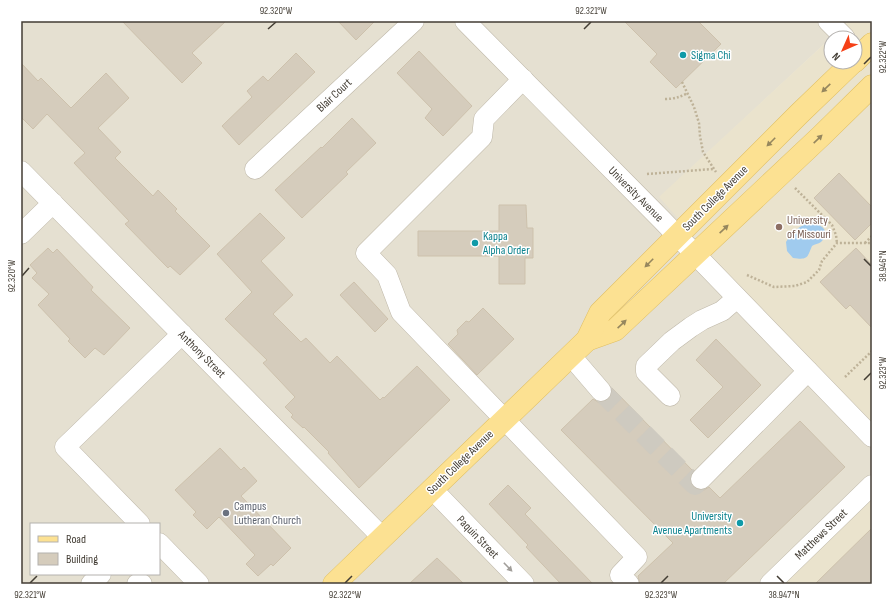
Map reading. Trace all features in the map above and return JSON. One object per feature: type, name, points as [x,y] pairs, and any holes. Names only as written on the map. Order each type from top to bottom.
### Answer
[{"type":"main road","name":"South College Avenue","points":[[334,584],[587,340],[600,313],[843,70]]},
{"type":"main road","name":"South College Avenue","points":[[587,340],[615,330],[696,256],[872,86]]},
{"type":"street","name":"Blair Court","points":[[255,168],[414,21]]},
{"type":"street","name":"University Avenue","points":[[465,21],[872,437]]},
{"type":"street","points":[[828,21],[837,30]]},
{"type":"street","points":[[523,79],[484,118],[482,137],[366,254],[387,275],[401,312],[637,557],[620,574],[629,584]]},
{"type":"street","name":"Anthony Street","points":[[21,171],[382,537]]},
{"type":"street","points":[[21,234],[53,203]]},
{"type":"street","points":[[670,396],[646,372],[646,366],[672,341],[702,320],[722,311],[737,298]]},
{"type":"street","points":[[139,523],[65,447],[182,334]]},
{"type":"street","points":[[571,356],[602,391]]},
{"type":"street","points":[[701,478],[808,371]]},
{"type":"street","name":"Matthews Street","points":[[770,584],[872,484]]},
{"type":"street","name":"Paquin Street","points":[[432,489],[523,584]]},
{"type":"street","points":[[160,544],[199,584]]},
{"type":"street","points":[[91,584],[100,575]]},
{"type":"path","points":[[682,82],[694,106],[699,123],[703,152],[717,174]]},
{"type":"path","points":[[665,99],[681,97],[688,93]]},
{"type":"path","points":[[647,174],[713,169]]},
{"type":"path","points":[[747,275],[774,286],[795,286],[807,282],[819,270],[822,261],[837,243],[832,225],[794,186]]},
{"type":"path","points":[[865,243],[872,236]]},
{"type":"path","points":[[837,243],[872,243]]},
{"type":"path","points":[[845,377],[872,351]]},
{"type":"shaded area","points":[[21,21],[849,21],[839,30],[823,30],[823,45],[660,197],[872,435],[872,490],[774,584],[21,584]]},
{"type":"shaded area","name":"University of Missouri","points":[[849,21],[872,21],[872,435],[659,197],[823,45],[823,70],[863,70],[863,30],[839,30]]},
{"type":"shaded area","points":[[872,490],[872,584],[774,584]]},
{"type":"water","points":[[810,222],[818,224],[824,229],[824,238],[821,242],[812,246],[806,257],[802,259],[793,258],[787,251],[786,242],[802,225]]},
{"type":"building","points":[[122,21],[226,21],[192,53],[202,63],[182,83]]},
{"type":"building","points":[[338,21],[375,21],[356,40]]},
{"type":"building","name":"Sigma Chi","points":[[624,21],[698,21],[721,44],[676,88],[650,62],[657,54]]},
{"type":"building","points":[[419,51],[472,106],[443,136],[425,118],[432,109],[397,73]]},
{"type":"building","points":[[296,53],[315,72],[239,145],[222,126],[252,97],[247,91],[263,76],[268,81]]},
{"type":"building","points":[[21,63],[38,81],[41,78],[71,108],[106,73],[129,98],[98,128],[121,152],[115,158],[153,196],[158,190],[177,209],[175,211],[210,246],[180,275],[170,266],[168,268],[125,224],[129,221],[74,163],[85,153],[47,114],[33,129],[21,117]]},
{"type":"building","points":[[352,118],[376,143],[346,172],[348,174],[302,218],[275,190],[321,147],[322,148]]},
{"type":"building","points":[[839,173],[872,207],[872,223],[855,240],[814,198]]},
{"type":"building","name":"Kappa Alpha Order","points":[[499,205],[526,205],[527,228],[533,228],[533,258],[525,258],[525,284],[499,284],[499,256],[418,256],[418,231],[499,231]]},
{"type":"building","points":[[260,213],[285,238],[261,261],[293,295],[273,314],[301,342],[306,338],[330,363],[337,356],[380,400],[383,397],[384,398],[417,366],[450,400],[359,488],[328,453],[329,452],[304,427],[303,428],[291,417],[293,415],[285,407],[295,397],[263,363],[267,360],[225,319],[252,292],[217,254]]},
{"type":"building","points":[[48,248],[53,253],[57,249],[93,287],[91,290],[130,328],[104,355],[95,348],[85,358],[68,341],[70,339],[38,305],[49,294],[32,278],[37,273],[30,265]]},
{"type":"building","points":[[856,248],[872,265],[872,328],[850,305],[846,309],[820,282]]},
{"type":"building","points":[[354,282],[388,319],[375,332],[340,295]]},
{"type":"building","points":[[483,308],[514,339],[477,375],[448,344],[458,334],[457,330],[466,321],[469,322]]},
{"type":"building","points":[[716,339],[761,385],[708,438],[690,420],[723,387],[696,360]]},
{"type":"building","points":[[612,388],[693,471],[690,476],[690,482],[693,487],[698,490],[704,490],[709,487],[720,498],[800,421],[845,467],[723,584],[640,584],[638,576],[673,543],[561,430],[593,399],[598,402],[608,400],[612,394]]},
{"type":"building","name":"Campus Lutheran Church","points":[[220,448],[241,470],[244,467],[257,481],[241,496],[291,548],[273,566],[271,564],[258,576],[246,564],[255,555],[219,517],[207,529],[193,515],[196,512],[175,490]]},
{"type":"building","points":[[508,485],[531,508],[525,514],[593,584],[561,584],[526,547],[528,545],[489,504]]},
{"type":"building","points":[[872,528],[872,584],[815,584]]},
{"type":"building","points":[[437,558],[464,584],[409,584]]},
{"type":"tunnel","points":[[601,391],[695,485],[701,479]]},
{"type":"place","name":"Sigma Chi","points":[[683,55]]},
{"type":"place","name":"University of Missouri","points":[[779,227]]},
{"type":"place","name":"Kappa Alpha Order","points":[[475,243]]},
{"type":"place","name":"Campus Lutheran Church","points":[[226,513]]},
{"type":"place","name":"University Avenue Apartments","points":[[740,523]]}]
